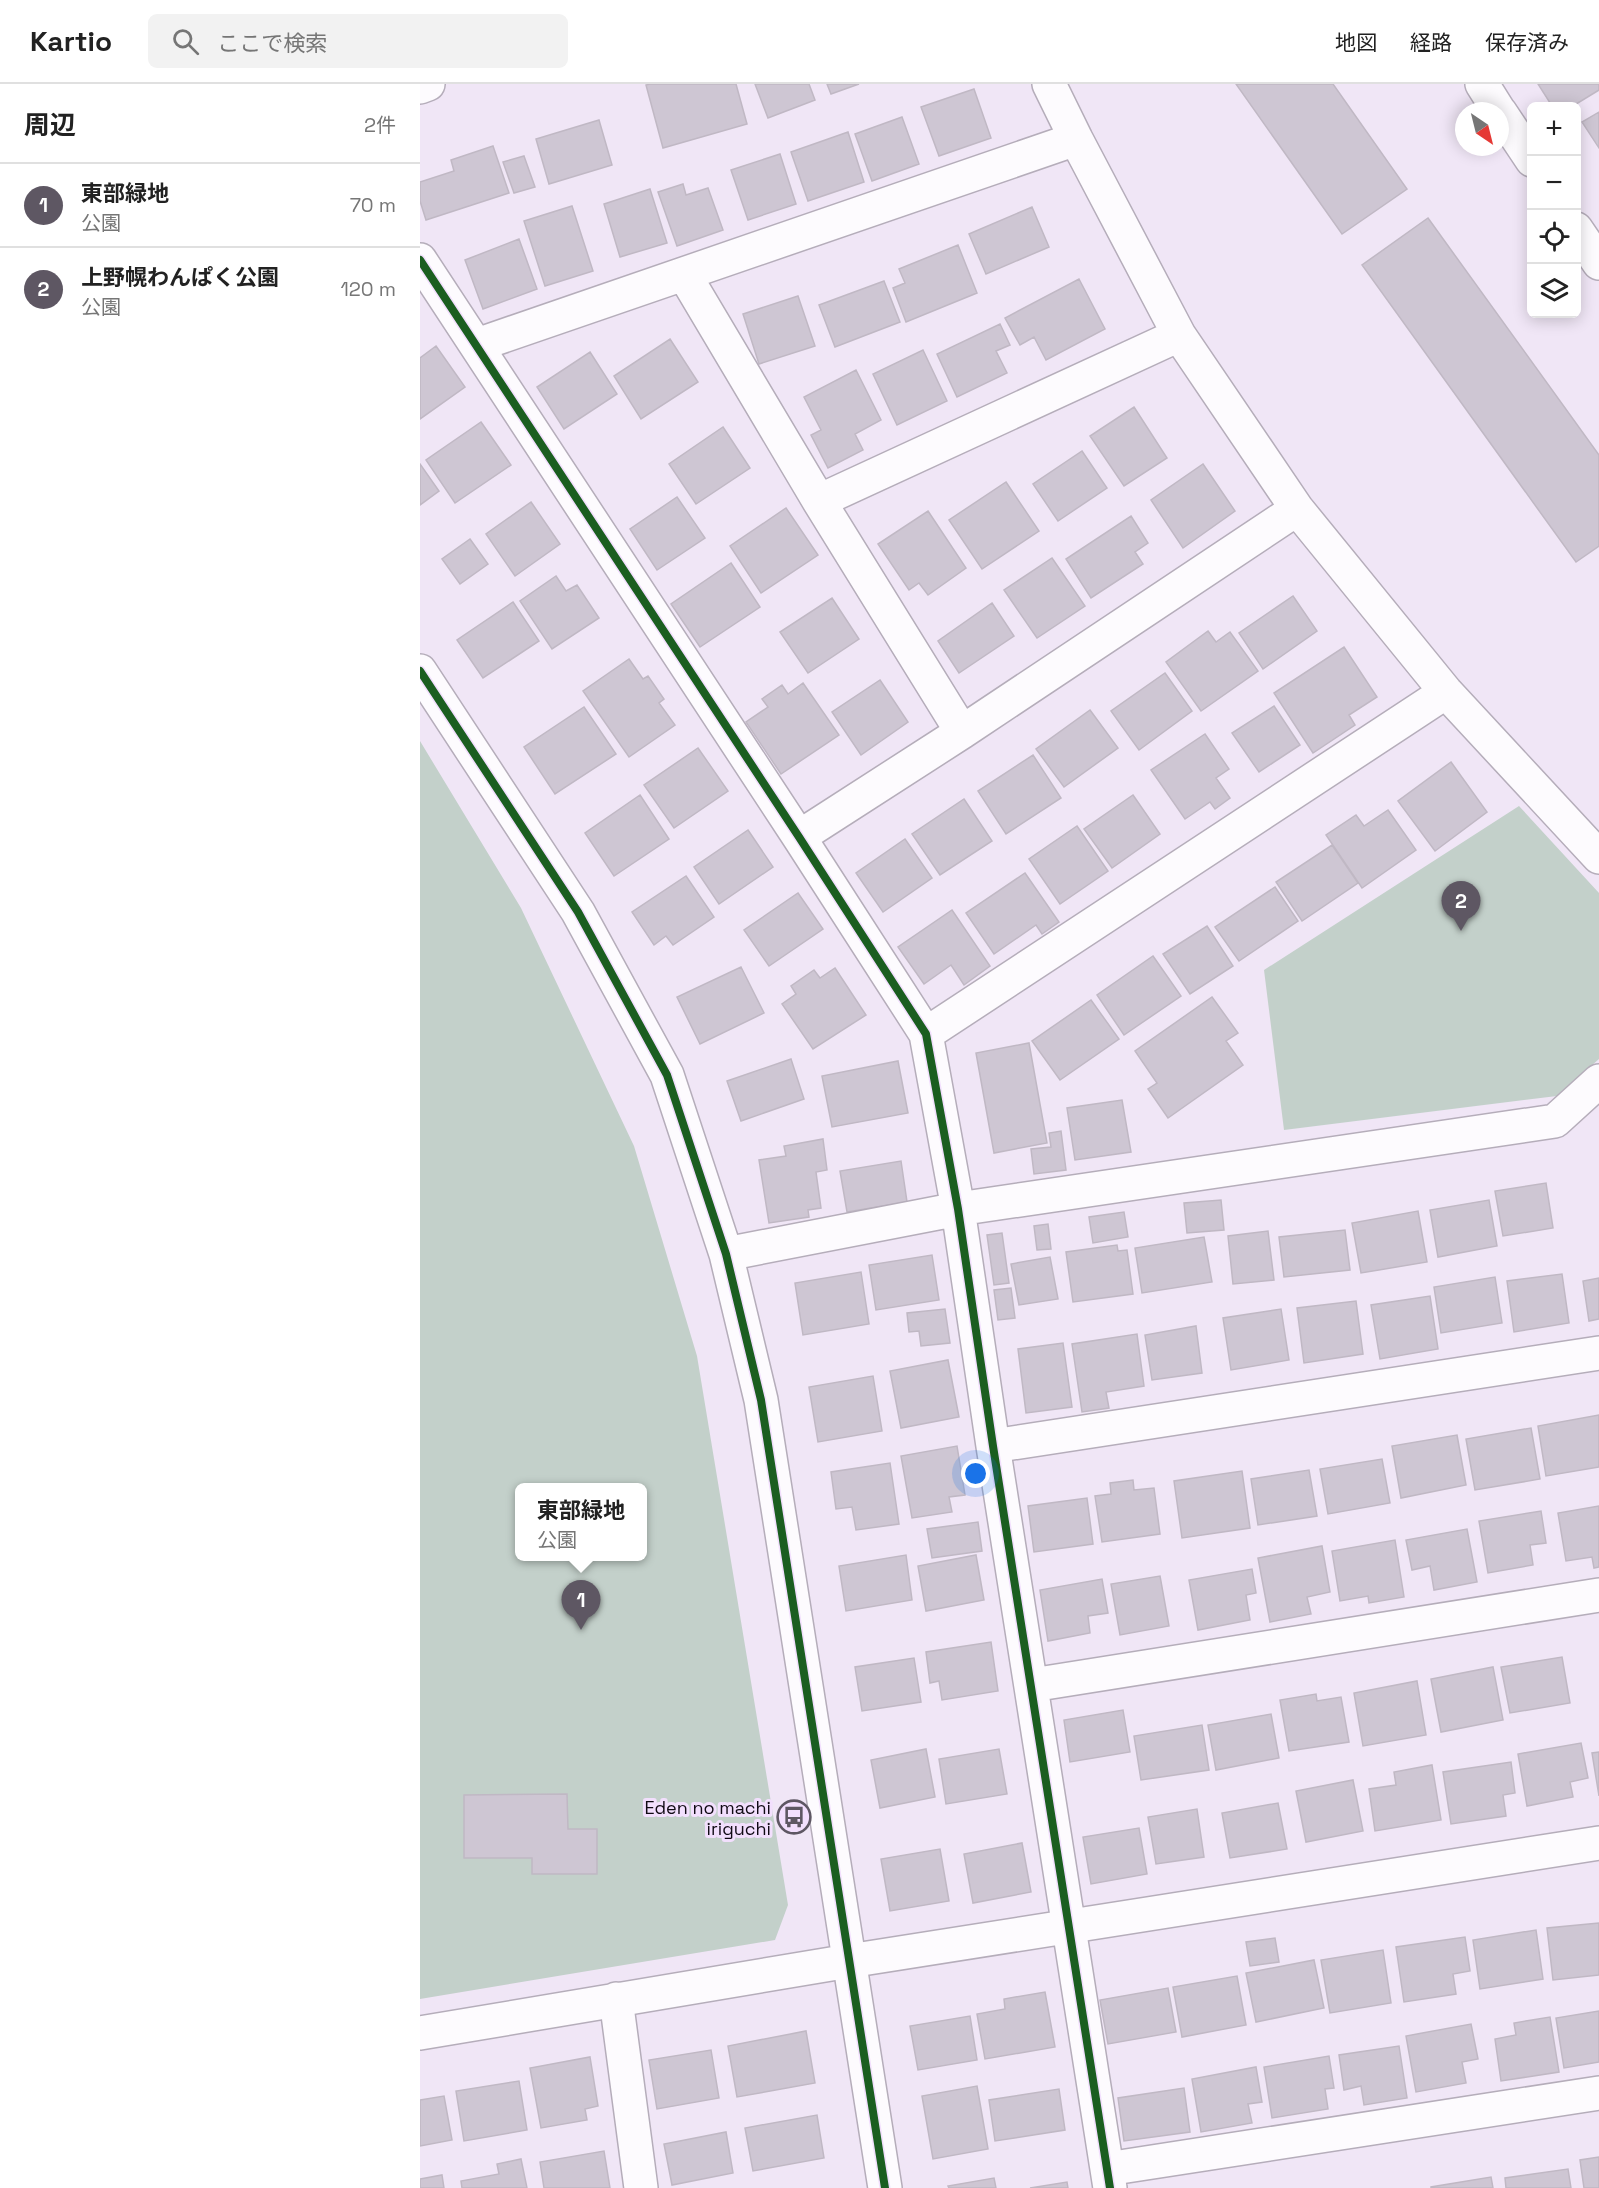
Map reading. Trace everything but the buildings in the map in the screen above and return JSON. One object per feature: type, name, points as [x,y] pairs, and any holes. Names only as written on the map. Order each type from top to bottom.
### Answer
[{"type":"street","points":[[420,87],[428,84]]},
{"type":"street","points":[[1049,84],[1179,335],[1297,509],[1446,692],[1596,847]]},
{"type":"street","points":[[1482,84],[1494,102]]},
{"type":"street","points":[[1509,125],[1529,156]]},
{"type":"street","points":[[477,345],[1076,139]]},
{"type":"street","points":[[1581,236],[1599,263]]},
{"type":"street","points":[[420,260],[926,1034],[958,1209],[1108,2178],[1599,2093]]},
{"type":"street","points":[[684,274],[819,501],[962,732]]},
{"type":"street","points":[[819,501],[1179,335]]},
{"type":"street","points":[[799,837],[962,732],[1297,509]]},
{"type":"street","points":[[420,671],[578,912],[667,1075],[726,1254],[761,1400],[885,2188]]},
{"type":"street","points":[[926,1034],[1446,692]]},
{"type":"street","points":[[726,1254],[958,1209],[1555,1121],[1599,1081]]},
{"type":"street","points":[[993,1446],[1599,1353]]},
{"type":"street","points":[[1032,1685],[1599,1594]]},
{"type":"street","points":[[420,2032],[849,1961],[1599,1843]]},
{"type":"street","points":[[616,1999],[641,2188]]},
{"type":"shaded area","points":[[420,741],[521,908],[634,1146],[697,1356],[788,1905],[775,1940],[420,1999]]},
{"type":"shaded area","points":[[1519,806],[1599,893],[1599,1059],[1557,1096],[1284,1130],[1264,970]]},
{"type":"cycle path","points":[[420,260],[926,1034],[958,1209],[1110,2188]]},
{"type":"cycle path","points":[[420,671],[578,912],[667,1075],[726,1254],[761,1400],[885,2188]]},
{"type":"place","name":"上野幌わんぱく公園","points":[[1461,931]]},
{"type":"place","name":"東部緑地","points":[[581,1630]]},
{"type":"place","name":"Eden no machi iriguchi","points":[[794,1817]]}]
